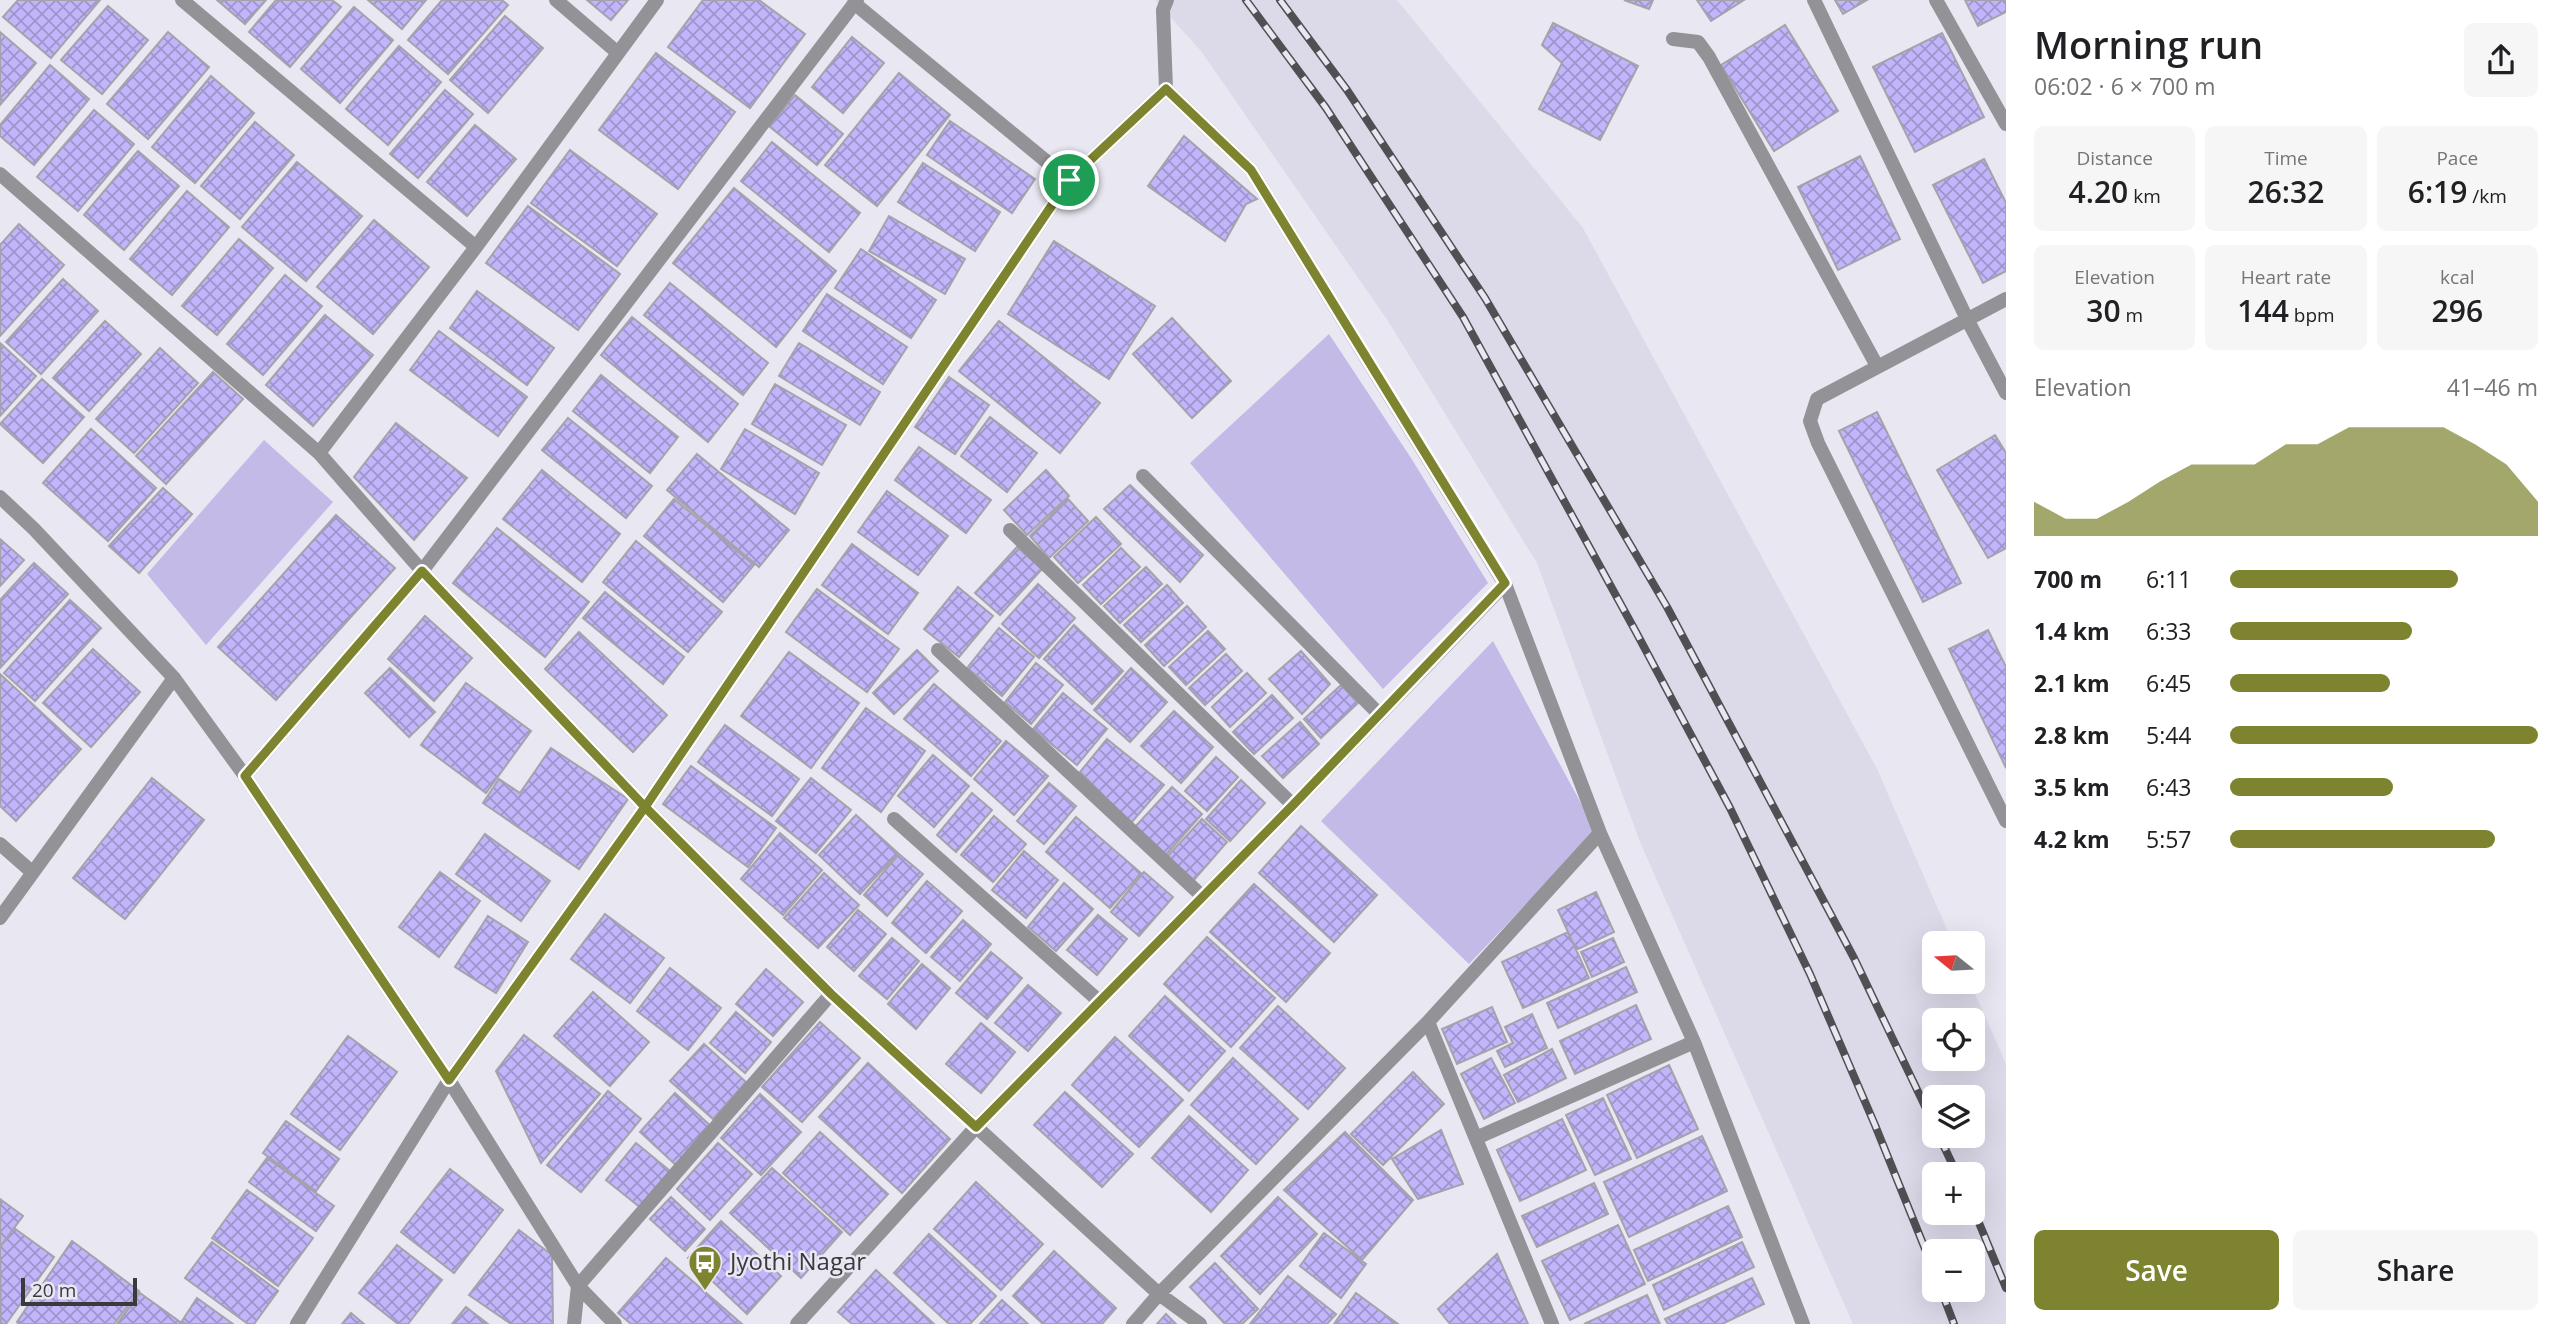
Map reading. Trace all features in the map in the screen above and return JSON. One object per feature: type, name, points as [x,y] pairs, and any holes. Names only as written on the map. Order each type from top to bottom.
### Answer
[{"type":"street","points":[[182,0],[476,247]]},
{"type":"street","points":[[556,0],[618,53]]},
{"type":"street","points":[[319,453],[476,247],[657,0]]},
{"type":"street","points":[[1167,0],[1163,10],[1166,89],[1251,170],[1505,583],[1600,833],[1694,1042],[1803,1324]]},
{"type":"street","points":[[1814,0],[1967,318],[2006,393]]},
{"type":"street","points":[[1936,0],[2006,124]]},
{"type":"street","points":[[245,776],[422,571],[856,2],[1069,180]]},
{"type":"street","points":[[1673,39],[1698,41],[1709,57],[1877,366]]},
{"type":"street","points":[[297,1324],[449,1080],[645,807],[1069,180],[1166,89]]},
{"type":"street","points":[[0,174],[319,453],[422,571],[645,807],[831,994],[1159,1294],[1200,1324]]},
{"type":"street","points":[[2006,299],[1818,400],[1810,421],[1818,443],[2006,821]]},
{"type":"street","points":[[1143,476],[1380,715]]},
{"type":"street","points":[[0,497],[34,529],[174,678],[245,776],[449,1080],[578,1286],[615,1324]]},
{"type":"street","points":[[1010,530],[1293,805]]},
{"type":"street","points":[[797,1324],[976,1127],[1293,805],[1505,583]]},
{"type":"street","points":[[938,650],[1202,896]]},
{"type":"street","points":[[0,918],[174,678]]},
{"type":"street","points":[[894,819],[1099,1001]]},
{"type":"street","points":[[1133,1324],[1159,1294],[1428,1022],[1600,833]]},
{"type":"street","points":[[0,844],[32,872]]},
{"type":"street","points":[[574,1324],[578,1286],[831,994]]},
{"type":"street","points":[[1428,1022],[1552,1324]]},
{"type":"street","points":[[1476,1139],[1694,1042]]},
{"type":"shaded area","points":[[1155,0],[1397,0],[1583,228],[1877,769],[1948,931],[1922,931],[1922,994],[1975,994],[1981,1008],[1922,1008],[1922,1071],[1985,1071],[1985,1016],[2006,1064],[2006,1324],[1853,1324],[1640,842],[1537,563],[1388,321],[1201,51]]},
{"type":"shaded area","points":[[1329,334],[1411,458],[1488,583],[1383,689],[1190,463]]},
{"type":"shaded area","points":[[264,440],[333,502],[206,645],[147,574]]},
{"type":"shaded area","points":[[1493,641],[1596,831],[1469,964],[1321,821]]},
{"type":"building","points":[[18,0],[100,0],[51,58],[3,17]]},
{"type":"building","points":[[217,0],[266,0],[245,24]]},
{"type":"building","points":[[276,0],[332,0],[341,7],[290,67],[249,32]]},
{"type":"building","points":[[368,0],[426,0],[402,29]]},
{"type":"building","points":[[442,0],[502,0],[508,5],[448,74],[408,40]]},
{"type":"building","points":[[587,0],[628,0],[611,20]]},
{"type":"building","points":[[703,0],[759,0],[805,34],[750,108],[668,47]]},
{"type":"building","points":[[1624,0],[1653,0],[1649,9]]},
{"type":"building","points":[[1697,0],[1744,0],[1711,21]]},
{"type":"building","points":[[1835,0],[1867,0],[1843,14]]},
{"type":"building","points":[[1965,0],[2006,0],[2006,12],[1978,26]]},
{"type":"building","points":[[108,6],[148,40],[102,94],[61,60]]},
{"type":"building","points":[[354,7],[393,40],[340,103],[301,69]]},
{"type":"building","points":[[505,16],[543,48],[488,113],[450,80]]},
{"type":"building","points":[[1553,23],[1638,66],[1600,140],[1539,109],[1562,63],[1542,45]]},
{"type":"building","points":[[1785,25],[1838,111],[1774,151],[1721,65]]},
{"type":"building","points":[[0,32],[36,63],[0,105]]},
{"type":"building","points":[[168,32],[209,67],[148,139],[107,104]]},
{"type":"building","points":[[1942,33],[1984,117],[1915,152],[1873,67]]},
{"type":"building","points":[[852,37],[884,63],[843,113],[812,87]]},
{"type":"building","points":[[399,46],[441,82],[388,145],[346,109]]},
{"type":"building","points":[[656,53],[735,112],[678,189],[599,130]]},
{"type":"building","points":[[50,65],[89,99],[34,165],[0,136],[0,125]]},
{"type":"building","points":[[899,73],[950,115],[877,206],[825,165]]},
{"type":"building","points":[[211,76],[254,113],[195,183],[152,147]]},
{"type":"building","points":[[445,90],[473,114],[418,178],[390,154]]},
{"type":"building","points":[[795,95],[843,134],[817,165],[769,126]]},
{"type":"building","points":[[94,110],[134,144],[78,211],[37,177]]},
{"type":"building","points":[[950,121],[1035,179],[1012,213],[927,155]]},
{"type":"building","points":[[255,122],[294,155],[240,219],[201,186]]},
{"type":"building","points":[[475,125],[516,159],[467,216],[427,182]]},
{"type":"building","points":[[1184,136],[1257,199],[1246,204],[1225,241],[1148,186]]},
{"type":"building","points":[[772,142],[860,213],[829,252],[741,181]]},
{"type":"building","points":[[570,150],[657,214],[617,266],[531,203]]},
{"type":"building","points":[[138,151],[179,186],[124,250],[84,215]]},
{"type":"building","points":[[1860,156],[1900,239],[1838,270],[1798,187]]},
{"type":"building","points":[[1984,159],[2006,203],[2006,271],[1983,283],[1933,185]]},
{"type":"building","points":[[297,162],[362,216],[306,281],[242,227]]},
{"type":"building","points":[[923,163],[1000,212],[975,251],[898,202]]},
{"type":"building","points":[[734,188],[836,271],[776,347],[673,263]]},
{"type":"building","points":[[187,191],[229,227],[172,295],[130,259]]},
{"type":"building","points":[[528,206],[620,274],[578,330],[486,263]]},
{"type":"building","points":[[889,216],[965,259],[945,294],[869,251]]},
{"type":"building","points":[[374,220],[429,267],[373,334],[317,287]]},
{"type":"building","points":[[19,224],[64,265],[0,336],[0,245]]},
{"type":"building","points":[[239,239],[273,268],[217,335],[182,306]]},
{"type":"building","points":[[1054,241],[1155,306],[1109,379],[1008,314]]},
{"type":"building","points":[[861,249],[936,300],[911,338],[835,288]]},
{"type":"building","points":[[285,275],[322,306],[263,375],[227,344]]},
{"type":"building","points":[[63,279],[98,311],[41,374],[6,342]]},
{"type":"building","points":[[670,283],[768,363],[743,395],[644,315]]},
{"type":"building","points":[[477,291],[554,348],[527,385],[450,328]]},
{"type":"building","points":[[827,294],[907,347],[883,384],[803,331]]},
{"type":"building","points":[[325,315],[373,355],[313,426],[266,385]]},
{"type":"building","points":[[632,317],[738,404],[708,442],[601,355]]},
{"type":"building","points":[[1172,318],[1231,381],[1192,418],[1133,354]]},
{"type":"building","points":[[105,321],[141,354],[89,411],[53,378]]},
{"type":"building","points":[[999,321],[1100,403],[1060,453],[959,371]]},
{"type":"building","points":[[439,331],[527,397],[498,436],[410,370]]},
{"type":"building","points":[[0,343],[36,376],[0,416]]},
{"type":"building","points":[[799,343],[880,392],[860,425],[779,376]]},
{"type":"building","points":[[160,348],[198,383],[134,453],[96,419]]},
{"type":"building","points":[[213,372],[243,399],[166,484],[136,456]]},
{"type":"building","points":[[601,375],[678,437],[650,473],[573,411]]},
{"type":"building","points":[[949,377],[989,405],[955,454],[915,427]]},
{"type":"building","points":[[42,379],[84,417],[43,463],[0,424]]},
{"type":"building","points":[[775,384],[846,425],[822,465],[752,424]]},
{"type":"building","points":[[1877,412],[1961,583],[1923,602],[1839,431]]},
{"type":"building","points":[[990,417],[1037,453],[1007,492],[961,456]]},
{"type":"building","points":[[568,418],[652,486],[626,518],[542,450]]},
{"type":"building","points":[[396,423],[467,478],[414,540],[354,477]]},
{"type":"building","points":[[91,429],[156,488],[108,541],[43,483]]},
{"type":"building","points":[[745,429],[819,473],[795,514],[721,469]]},
{"type":"building","points":[[1995,435],[2006,453],[2006,548],[1988,558],[1937,470]]},
{"type":"building","points":[[919,447],[991,500],[966,533],[895,480]]},
{"type":"building","points":[[697,454],[789,530],[759,567],[667,490]]},
{"type":"building","points":[[542,470],[620,534],[582,582],[503,519]]},
{"type":"building","points":[[1046,470],[1069,496],[1027,535],[1004,510]]},
{"type":"building","points":[[1130,485],[1203,555],[1180,582],[1104,509]]},
{"type":"building","points":[[163,488],[192,514],[139,573],[109,546]]},
{"type":"building","points":[[887,491],[948,536],[918,575],[858,532]]},
{"type":"building","points":[[674,499],[754,565],[723,602],[644,536]]},
{"type":"building","points":[[1068,499],[1088,521],[1049,558],[1030,536]]},
{"type":"building","points":[[336,515],[395,568],[276,700],[218,647]]},
{"type":"building","points":[[1096,517],[1121,544],[1078,583],[1054,557]]},
{"type":"building","points":[[497,528],[589,602],[545,657],[453,583]]},
{"type":"building","points":[[0,539],[24,560],[0,586]]},
{"type":"building","points":[[636,541],[722,612],[688,652],[603,582]]},
{"type":"building","points":[[852,544],[918,593],[888,634],[822,585]]},
{"type":"building","points":[[1017,547],[1042,569],[1000,615],[975,593]]},
{"type":"building","points":[[1121,548],[1140,567],[1101,604],[1083,585]]},
{"type":"building","points":[[34,563],[68,594],[1,667],[0,600]]},
{"type":"building","points":[[1146,567],[1162,584],[1120,623],[1104,606]]},
{"type":"building","points":[[1038,584],[1075,618],[1039,658],[1002,624]]},
{"type":"building","points":[[1167,585],[1183,603],[1141,642],[1124,625]]},
{"type":"building","points":[[958,587],[993,616],[959,657],[924,629]]},
{"type":"building","points":[[817,589],[899,649],[867,692],[786,632]]},
{"type":"building","points":[[605,592],[684,657],[663,684],[583,618]]},
{"type":"building","points":[[70,600],[101,628],[35,701],[4,673]]},
{"type":"building","points":[[1187,606],[1206,627],[1164,666],[1145,645]]},
{"type":"building","points":[[425,616],[472,658],[434,701],[388,659]]},
{"type":"building","points":[[1074,625],[1123,671],[1092,704],[1044,659]]},
{"type":"building","points":[[999,628],[1034,657],[1002,696],[967,668]]},
{"type":"building","points":[[1988,630],[2006,667],[2006,768],[1949,649]]},
{"type":"building","points":[[1208,631],[1225,649],[1186,685],[1169,667]]},
{"type":"building","points":[[579,632],[667,715],[633,752],[545,669]]},
{"type":"building","points":[[93,649],[140,692],[91,747],[43,703]]},
{"type":"building","points":[[917,650],[938,671],[894,714],[873,693]]},
{"type":"building","points":[[1301,651],[1330,684],[1302,714],[1269,679]]},
{"type":"building","points":[[789,652],[859,703],[811,768],[741,716]]},
{"type":"building","points":[[1226,654],[1242,671],[1205,705],[1189,688]]},
{"type":"building","points":[[1036,663],[1063,685],[1031,724],[1005,702]]},
{"type":"building","points":[[390,668],[435,712],[409,737],[365,693]]},
{"type":"building","points":[[1131,668],[1167,702],[1130,742],[1094,710]]},
{"type":"building","points":[[1247,673],[1266,693],[1230,727],[1212,707]]},
{"type":"building","points":[[0,674],[81,749],[16,821],[0,806]]},
{"type":"building","points":[[466,683],[531,731],[486,793],[421,745]]},
{"type":"building","points":[[934,684],[1001,741],[971,776],[904,719]]},
{"type":"building","points":[[1341,685],[1358,703],[1321,738],[1304,719]]},
{"type":"building","points":[[1063,693],[1107,729],[1077,765],[1033,729]]},
{"type":"building","points":[[1272,695],[1293,718],[1254,754],[1233,732]]},
{"type":"building","points":[[866,708],[925,751],[881,812],[822,768]]},
{"type":"building","points":[[1174,711],[1213,747],[1181,783],[1141,746]]},
{"type":"building","points":[[1300,722],[1319,744],[1283,778],[1262,756]]},
{"type":"building","points":[[725,725],[799,779],[772,816],[698,762]]},
{"type":"building","points":[[1107,739],[1164,785],[1131,823],[1080,772]]},
{"type":"building","points":[[1006,741],[1048,776],[1014,815],[974,779]]},
{"type":"building","points":[[551,748],[628,799],[579,869],[483,803],[499,779],[520,793]]},
{"type":"building","points":[[933,755],[969,786],[934,827],[898,796]]},
{"type":"building","points":[[1216,757],[1238,777],[1207,811],[1185,791]]},
{"type":"building","points":[[691,766],[776,828],[748,867],[663,804]]},
{"type":"building","points":[[152,778],[204,820],[125,919],[73,878]]},
{"type":"building","points":[[811,778],[851,810],[816,853],[776,821]]},
{"type":"building","points":[[1241,780],[1265,803],[1230,841],[1206,819]]},
{"type":"building","points":[[1049,783],[1076,806],[1044,844],[1017,821]]},
{"type":"building","points":[[1172,787],[1202,814],[1165,856],[1134,828]]},
{"type":"building","points":[[972,793],[992,810],[956,852],[937,835]]},
{"type":"building","points":[[856,815],[898,853],[860,894],[819,855]]},
{"type":"building","points":[[994,816],[1026,844],[993,882],[961,855]]},
{"type":"building","points":[[1076,817],[1141,873],[1110,908],[1046,852]]},
{"type":"building","points":[[1202,819],[1227,842],[1193,881],[1167,857]]},
{"type":"building","points":[[1301,826],[1377,895],[1334,942],[1259,873]]},
{"type":"building","points":[[780,833],[822,870],[783,915],[741,879]]},
{"type":"building","points":[[485,834],[550,881],[521,921],[456,874]]},
{"type":"building","points":[[1024,851],[1058,880],[1026,918],[992,890]]},
{"type":"building","points":[[899,854],[923,874],[887,916],[864,895]]},
{"type":"building","points":[[440,872],[480,901],[439,957],[399,927]]},
{"type":"building","points":[[1144,872],[1173,897],[1139,936],[1111,912]]},
{"type":"building","points":[[824,873],[859,905],[818,948],[784,918]]},
{"type":"building","points":[[927,881],[962,911],[926,953],[892,923]]},
{"type":"building","points":[[1064,883],[1093,909],[1056,951],[1028,927]]},
{"type":"building","points":[[1254,884],[1330,953],[1286,1002],[1210,932]]},
{"type":"building","points":[[1596,892],[1614,932],[1576,950],[1558,910]]},
{"type":"building","points":[[858,910],[886,934],[854,971],[827,947]]},
{"type":"building","points":[[605,914],[664,958],[630,1003],[571,959]]},
{"type":"building","points":[[1098,915],[1127,939],[1097,975],[1067,950]]},
{"type":"building","points":[[488,916],[528,942],[496,993],[455,967]]},
{"type":"building","points":[[963,920],[991,944],[960,981],[931,957]]},
{"type":"building","points":[[1568,932],[1589,978],[1523,1008],[1502,962]]},
{"type":"building","points":[[1207,937],[1275,998],[1231,1047],[1164,984]]},
{"type":"building","points":[[892,938],[919,961],[887,999],[859,976]]},
{"type":"building","points":[[1613,938],[1624,962],[1592,977],[1581,952]]},
{"type":"building","points":[[991,952],[1022,978],[987,1019],[956,993]]},
{"type":"building","points":[[922,964],[950,988],[916,1029],[888,1004]]},
{"type":"building","points":[[1626,967],[1637,992],[1558,1028],[1547,1003]]},
{"type":"building","points":[[670,968],[721,1008],[688,1050],[637,1011]]},
{"type":"building","points":[[766,969],[803,1002],[773,1036],[736,1004]]},
{"type":"building","points":[[1028,985],[1061,1013],[1028,1051],[995,1023]]},
{"type":"building","points":[[593,992],[649,1042],[610,1086],[554,1036]]},
{"type":"building","points":[[1165,996],[1225,1051],[1189,1091],[1129,1036]]},
{"type":"building","points":[[1636,1005],[1651,1039],[1575,1074],[1560,1041]]},
{"type":"building","points":[[1278,1006],[1345,1068],[1308,1109],[1240,1048]]},
{"type":"building","points":[[1492,1007],[1507,1042],[1457,1064],[1442,1029]]},
{"type":"building","points":[[736,1012],[771,1042],[745,1073],[710,1043]]},
{"type":"building","points":[[1532,1014],[1547,1048],[1505,1067],[1497,1051],[1513,1043],[1505,1027]]},
{"type":"building","points":[[820,1022],[860,1058],[802,1122],[762,1087]]},
{"type":"building","points":[[981,1023],[1015,1052],[981,1093],[946,1064]]},
{"type":"building","points":[[524,1035],[600,1094],[541,1163],[496,1071]]},
{"type":"building","points":[[348,1036],[397,1072],[340,1150],[291,1114]]},
{"type":"building","points":[[1115,1037],[1183,1100],[1139,1147],[1072,1085]]},
{"type":"building","points":[[704,1044],[746,1082],[713,1119],[670,1081]]},
{"type":"building","points":[[1552,1049],[1566,1078],[1518,1102],[1504,1075]]},
{"type":"building","points":[[1233,1058],[1298,1119],[1256,1164],[1191,1105]]},
{"type":"building","points":[[1491,1058],[1515,1103],[1484,1119],[1461,1074]]},
{"type":"building","points":[[868,1063],[950,1139],[902,1193],[819,1117]]},
{"type":"building","points":[[1669,1065],[1698,1129],[1637,1158],[1607,1095]]},
{"type":"building","points":[[1413,1072],[1444,1104],[1383,1165],[1351,1134]]},
{"type":"building","points":[[608,1091],[641,1119],[581,1192],[547,1165]]},
{"type":"building","points":[[1065,1092],[1133,1154],[1102,1187],[1034,1125]]},
{"type":"building","points":[[675,1093],[713,1128],[678,1167],[640,1132]]},
{"type":"building","points":[[760,1094],[801,1132],[761,1175],[721,1138]]},
{"type":"building","points":[[1603,1098],[1631,1159],[1595,1175],[1566,1115]]},
{"type":"building","points":[[1189,1116],[1248,1170],[1211,1212],[1152,1158]]},
{"type":"building","points":[[1562,1119],[1586,1170],[1520,1201],[1497,1150]]},
{"type":"building","points":[[286,1121],[339,1159],[316,1191],[263,1153]]},
{"type":"building","points":[[1441,1130],[1463,1184],[1418,1199],[1392,1159]]},
{"type":"building","points":[[820,1132],[888,1194],[850,1235],[783,1173]]},
{"type":"building","points":[[1345,1132],[1413,1200],[1362,1260],[1284,1190]]},
{"type":"building","points":[[1702,1136],[1727,1191],[1629,1237],[1604,1182]]},
{"type":"building","points":[[636,1143],[670,1171],[641,1208],[606,1180]]},
{"type":"building","points":[[718,1143],[752,1174],[710,1220],[677,1189]]},
{"type":"building","points":[[267,1158],[334,1206],[316,1231],[249,1182]]},
{"type":"building","points":[[772,1168],[842,1232],[801,1278],[730,1213]]},
{"type":"building","points":[[450,1169],[503,1210],[454,1273],[401,1232]]},
{"type":"building","points":[[976,1182],[1043,1244],[1001,1290],[934,1229]]},
{"type":"building","points":[[1594,1183],[1608,1214],[1537,1247],[1522,1216]]},
{"type":"building","points":[[247,1190],[313,1238],[278,1286],[212,1238]]},
{"type":"building","points":[[671,1197],[705,1229],[685,1251],[650,1219]]},
{"type":"building","points":[[1278,1197],[1317,1234],[1260,1294],[1221,1256]]},
{"type":"building","points":[[0,1199],[23,1216],[0,1247]]},
{"type":"building","points":[[1728,1206],[1742,1237],[1648,1281],[1634,1250]]},
{"type":"building","points":[[721,1221],[781,1276],[747,1314],[688,1258]]},
{"type":"building","points":[[1618,1225],[1645,1284],[1570,1320],[1542,1261]]},
{"type":"building","points":[[14,1228],[54,1257],[6,1324],[1,1324],[0,1247]]},
{"type":"building","points":[[519,1230],[552,1255],[553,1324],[511,1324],[469,1295]]},
{"type":"building","points":[[1324,1233],[1366,1264],[1341,1298],[1300,1266]]},
{"type":"building","points":[[929,1234],[996,1296],[970,1324],[949,1324],[894,1273]]},
{"type":"building","points":[[72,1241],[139,1291],[114,1324],[19,1324],[17,1322]]},
{"type":"building","points":[[212,1242],[278,1291],[254,1324],[248,1324],[185,1278]]},
{"type":"building","points":[[1742,1242],[1754,1267],[1664,1310],[1653,1285]]},
{"type":"building","points":[[397,1245],[442,1280],[408,1324],[398,1324],[359,1293]]},
{"type":"building","points":[[1054,1251],[1116,1308],[1102,1324],[1043,1324],[1013,1296]]},
{"type":"building","points":[[1497,1254],[1528,1324],[1450,1324],[1438,1309]]},
{"type":"building","points":[[666,1258],[742,1324],[631,1324],[618,1313]]},
{"type":"building","points":[[1215,1263],[1258,1309],[1242,1324],[1225,1324],[1190,1287]]},
{"type":"building","points":[[876,1270],[934,1324],[852,1324],[838,1312]]},
{"type":"building","points":[[1288,1276],[1336,1314],[1327,1324],[1250,1324]]},
{"type":"building","points":[[1752,1278],[1764,1304],[1722,1324],[1668,1324],[1665,1319]]},
{"type":"building","points":[[140,1293],[183,1324],[117,1324]]},
{"type":"building","points":[[1356,1293],[1398,1324],[1334,1324]]},
{"type":"building","points":[[1647,1295],[1660,1324],[1584,1324]]},
{"type":"building","points":[[197,1298],[233,1324],[186,1324],[182,1321]]},
{"type":"building","points":[[1002,1300],[1028,1324],[980,1324]]},
{"type":"building","points":[[466,1307],[488,1324],[452,1324]]},
{"type":"building","points":[[351,1313],[364,1324],[342,1324]]},
{"type":"building","points":[[1166,1314],[1176,1324],[1157,1324]]},
{"type":"railway","points":[[1246,0],[1326,108],[1463,317],[1636,632],[1730,808],[1810,974],[1922,1241]]},
{"type":"railway","points":[[1280,0],[1347,90],[1485,298],[1667,607],[1854,958],[1922,1100]]},
{"type":"railway","points":[[1945,1148],[1951,1162]]},
{"type":"railway","points":[[1980,1225],[2006,1288]]},
{"type":"railway","points":[[1946,1302],[1954,1324]]},
{"type":"place","name":"Jyothi Nagar","points":[[705,1292]]},
{"type":"route","points":[[1069,180],[645,807],[449,1080],[245,776],[422,571],[645,807],[831,994],[976,1127],[1293,805],[1505,583],[1251,170],[1166,89],[1069,180]]}]
